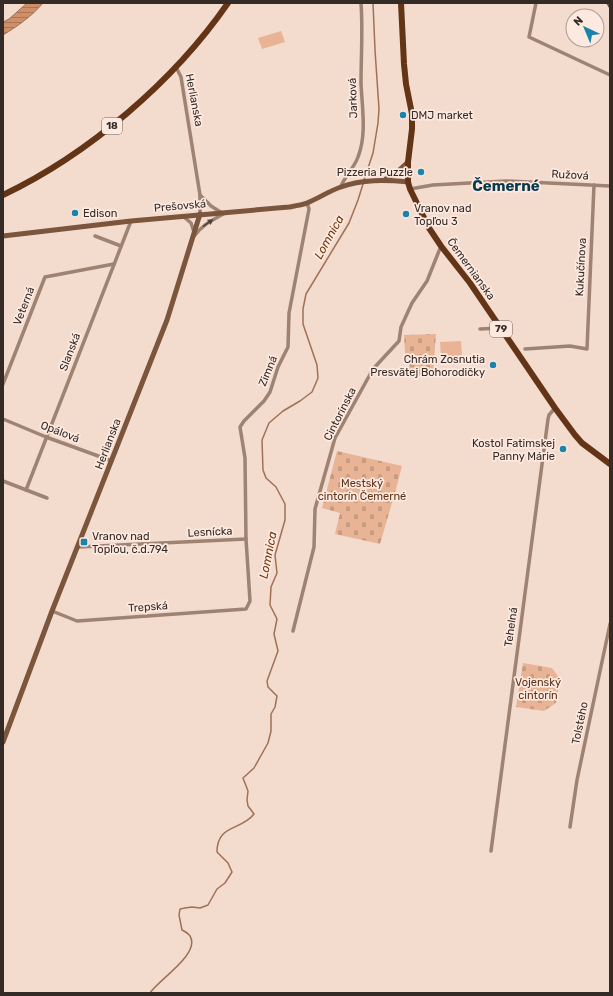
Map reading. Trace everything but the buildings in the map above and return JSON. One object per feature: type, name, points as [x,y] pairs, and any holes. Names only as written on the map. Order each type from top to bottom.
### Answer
[{"type":"main road","name":"Herlianska","points":[[176,67],[218,18],[228,3]]},
{"type":"main road","name":"Čemernianska","points":[[401,3],[405,78],[412,114],[412,129],[408,162],[408,182],[410,189],[429,228],[470,283],[555,408],[582,443],[610,464]]},
{"type":"main road","name":"18","points":[[3,195],[60,163],[101,134],[131,110],[176,67]]},
{"type":"main road","points":[[385,180],[395,174],[408,162]]},
{"type":"main road","name":"Prešovská","points":[[3,236],[200,214],[289,207],[307,203],[341,186],[354,183],[385,180],[408,182]]},
{"type":"main road","name":"Herlianska","points":[[3,742],[52,611],[167,320],[200,214]]},
{"type":"street","name":"Jarková","points":[[341,186],[344,178],[358,158],[362,143],[362,3]]},
{"type":"street","points":[[536,3],[530,37],[610,75]]},
{"type":"street","name":"Herlianska","points":[[176,67],[181,77],[200,195],[200,214]]},
{"type":"street","name":"Ružová","points":[[410,189],[433,185],[506,181],[610,186]]},
{"type":"street","name":"Kukučínova","points":[[525,349],[570,346],[587,349],[594,186]]},
{"type":"street","points":[[200,195],[211,206],[225,213]]},
{"type":"street","name":"Zimná","points":[[246,609],[250,601],[246,539],[245,458],[240,427],[264,401],[270,392],[278,367],[288,347],[289,313],[309,209],[307,203]]},
{"type":"street","points":[[192,239],[204,225],[225,213]]},
{"type":"street","points":[[183,216],[191,223],[194,232]]},
{"type":"street","name":"Slanská","points":[[26,490],[131,221]]},
{"type":"street","points":[[95,236],[121,246]]},
{"type":"street","name":"Cintorínska","points":[[293,631],[314,547],[315,509],[335,438],[373,369],[399,341],[401,327],[412,303],[427,281],[441,246]]},
{"type":"street","name":"Veterná","points":[[3,384],[45,277],[114,264]]},
{"type":"street","points":[[480,329],[501,328]]},
{"type":"street","name":"Tehelná","points":[[490,851],[548,419],[551,412],[555,408]]},
{"type":"street","name":"Opálová","points":[[3,419],[46,437],[112,461]]},
{"type":"street","points":[[3,481],[47,498]]},
{"type":"street","name":"Lesnícka","points":[[78,547],[246,539]]},
{"type":"street","name":"Trepská","points":[[52,611],[78,621],[246,609]]},
{"type":"street","name":"Tolstého","points":[[570,827],[577,780],[610,624]]},
{"type":"green space","points":[[281,31],[285,42],[262,49],[258,38]]},
{"type":"green space","points":[[436,334],[433,375],[411,376],[405,353],[404,335]]},
{"type":"green space","points":[[461,341],[462,356],[441,357],[440,342]]},
{"type":"green space","name":"Mestský cintorín Čemerné","points":[[337,451],[402,466],[380,544],[335,534],[340,513],[322,508]]},
{"type":"green space","name":"Vojenský cintorín","points":[[523,663],[552,668],[560,679],[556,703],[544,711],[516,707]]},
{"type":"shaded area","points":[[27,3],[43,3],[14,28],[3,35],[3,22],[9,19]]},
{"type":"waterway","name":"Lomnica","points":[[364,180],[373,153],[379,109],[373,3]]},
{"type":"waterway","name":"Lomnica","points":[[150,993],[190,951],[192,943],[190,936],[182,930],[179,915],[180,909],[192,907],[200,908],[208,905],[217,889],[225,883],[232,872],[228,863],[217,852],[218,843],[221,837],[225,832],[243,823],[254,814],[248,806],[248,791],[243,778],[254,768],[268,743],[271,731],[271,714],[275,707],[277,696],[268,687],[267,681],[278,651],[274,634],[277,619],[270,605],[271,587],[277,573],[275,555],[285,520],[285,504],[276,487],[266,478],[263,470],[262,440],[269,423],[283,411],[312,392],[318,378],[317,365],[303,324],[303,309],[306,294],[349,223],[363,184]]},
{"type":"railway","points":[[607,3],[610,8]]},
{"type":"place","name":"DMJ market","points":[[403,115]]},
{"type":"place","name":"Pizzeria Puzzle","points":[[421,172]]},
{"type":"place","name":"Edison","points":[[75,213]]},
{"type":"place","name":"Vranov nad Topľou 3","points":[[406,214]]},
{"type":"place","name":"Chrám Zosnutia Presvätej Bohorodičky","points":[[493,365]]},
{"type":"place","name":"Kostol Fatimskej Panny Márie","points":[[563,449]]},
{"type":"place","name":"Vranov nad Topľou, č.d.794","points":[[84,542]]},
{"type":"district","name":"Čemerné","points":[[506,186]]}]
